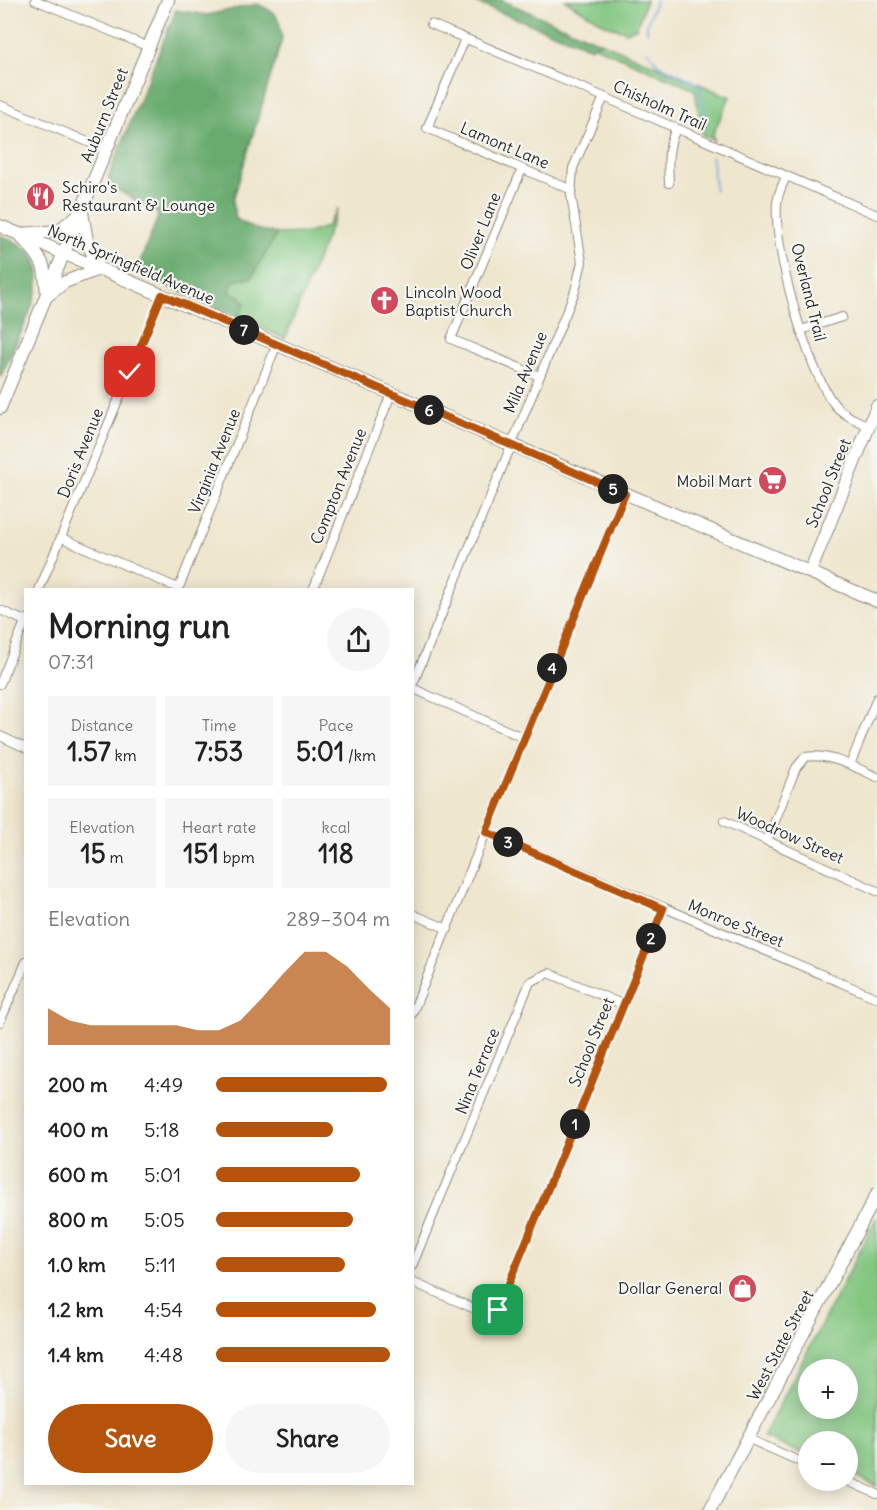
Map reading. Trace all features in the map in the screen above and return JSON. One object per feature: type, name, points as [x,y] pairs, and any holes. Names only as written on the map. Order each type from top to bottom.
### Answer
[{"type":"main road","name":"Auburn Street","points":[[0,408],[168,0]]},
{"type":"main road","points":[[18,234],[58,231],[82,212],[87,241],[99,269],[65,282],[47,296]]},
{"type":"main road","name":"North Springfield Avenue","points":[[0,226],[877,601]]},
{"type":"main road","points":[[18,234],[41,259],[45,272],[47,296]]},
{"type":"main road","name":"School Street","points":[[810,572],[877,406]]},
{"type":"main road","name":"West State Street","points":[[710,1510],[877,1194]]},
{"type":"street","points":[[35,0],[149,47]]},
{"type":"street","name":"Chisholm Trail","points":[[431,24],[877,215]]},
{"type":"street","name":"Lamont Lane","points":[[465,39],[427,128],[572,190]]},
{"type":"street","name":"Mila Avenue","points":[[414,682],[575,291],[582,262],[572,190],[573,168],[604,97]]},
{"type":"street","points":[[0,105],[107,150]]},
{"type":"street","points":[[669,183],[667,157],[676,129]]},
{"type":"street","name":"Oliver Lane","points":[[522,169],[452,339],[539,376]]},
{"type":"street","name":"Overland Trail","points":[[786,177],[777,203],[778,222],[783,259],[801,330],[822,384],[836,406],[843,413],[869,426]]},
{"type":"street","name":"Doris Avenue","points":[[40,588],[162,295]]},
{"type":"street","points":[[801,330],[842,317]]},
{"type":"street","name":"Virginia Avenue","points":[[178,588],[277,344]]},
{"type":"street","name":"Compton Avenue","points":[[314,588],[390,394]]},
{"type":"street","points":[[414,1009],[625,494]]},
{"type":"street","points":[[62,538],[176,588]]},
{"type":"street","points":[[0,610],[24,620]]},
{"type":"street","points":[[0,684],[24,623]]},
{"type":"street","points":[[414,688],[524,738]]},
{"type":"street","points":[[850,765],[877,698]]},
{"type":"street","points":[[0,736],[24,747]]},
{"type":"street","points":[[767,841],[796,768],[804,757],[814,755],[850,765],[877,777]]},
{"type":"street","name":"Woodrow Street","points":[[724,821],[877,891]]},
{"type":"street","name":"Monroe Street","points":[[486,832],[877,998]]},
{"type":"street","name":"School Street","points":[[414,1283],[487,1314],[493,1314],[498,1310],[663,909]]},
{"type":"street","points":[[414,915],[447,929]]},
{"type":"street","points":[[0,1022],[24,967]]},
{"type":"street","name":"Nina Terrace","points":[[414,1261],[530,982],[549,973],[624,1005]]},
{"type":"street","points":[[749,1439],[798,1461]]},
{"type":"street","points":[[858,1485],[877,1494]]},
{"type":"green space","points":[[469,0],[501,0],[600,42],[591,48]]},
{"type":"green space","points":[[565,0],[646,0],[637,27],[627,32],[606,25]]},
{"type":"green space","points":[[257,4],[277,17],[282,39],[233,200],[236,219],[252,228],[277,234],[251,278],[234,280],[229,292],[241,297],[245,304],[238,317],[136,272],[159,214],[114,188],[108,177],[176,10],[207,15]]},
{"type":"green space","points":[[600,42],[730,97],[713,134],[714,140],[702,135],[695,90],[595,46]]},
{"type":"green space","points":[[338,208],[285,339],[238,317],[245,303],[229,292],[234,280],[251,278],[277,234],[308,233],[326,227]]},
{"type":"green space","points":[[0,235],[19,243],[29,251],[36,263],[39,277],[29,314],[0,378]]},
{"type":"green space","points":[[877,1217],[877,1486],[858,1477],[858,1431],[798,1431],[798,1452],[763,1437],[798,1369],[798,1419],[858,1419],[858,1359],[803,1359]]},
{"type":"waterway","points":[[647,32],[647,23],[656,0]]},
{"type":"waterway","points":[[648,51],[658,64],[695,82],[701,90],[707,128]]},
{"type":"waterway","points":[[712,157],[715,190]]},
{"type":"place","name":"Schiro's Restaurant & Lounge","points":[[41,196]]},
{"type":"place","name":"Lincoln Wood Baptist Church","points":[[384,301]]},
{"type":"place","name":"Mobil Mart","points":[[773,481]]},
{"type":"place","name":"Dollar General","points":[[743,1288]]},
{"type":"route","points":[[130,372],[162,295],[625,494],[486,832],[663,909],[498,1310]]}]
